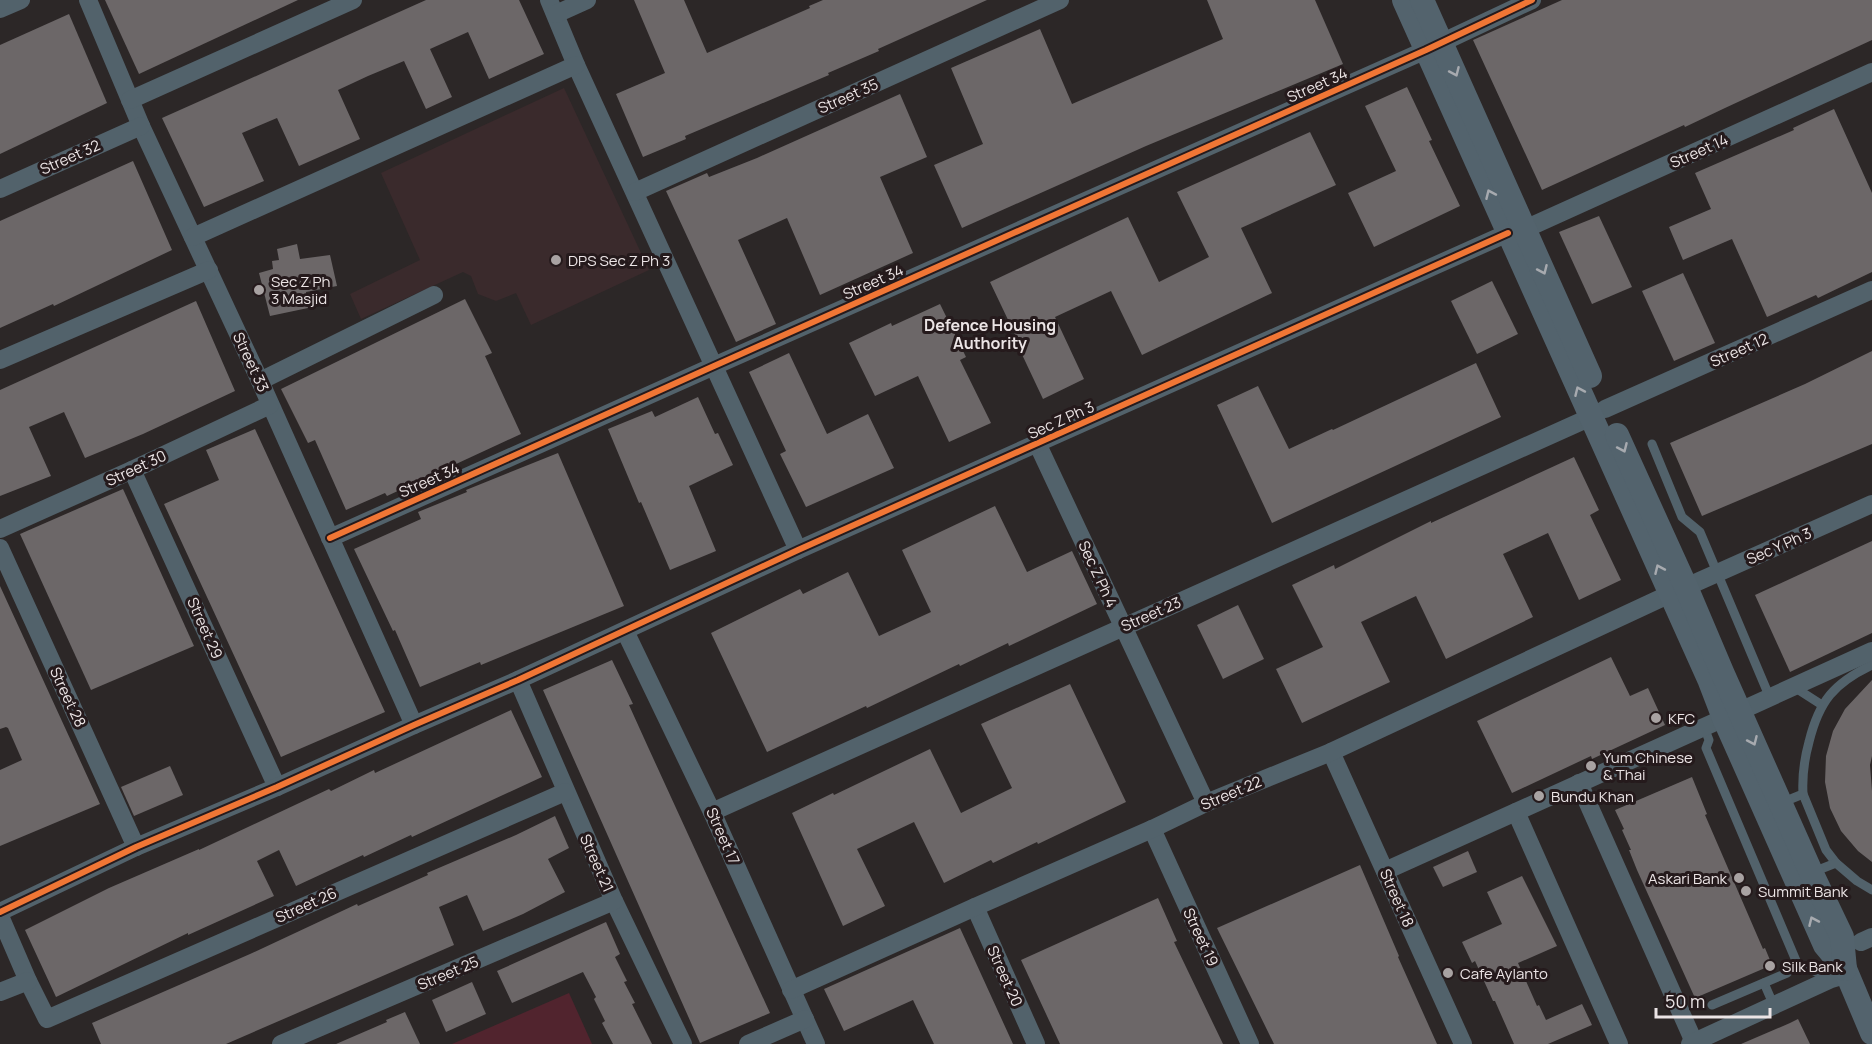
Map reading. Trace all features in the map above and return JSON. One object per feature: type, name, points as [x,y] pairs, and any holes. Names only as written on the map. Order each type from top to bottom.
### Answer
[{"type":"main road","points":[[1404,0],[1434,46],[1678,591],[1722,719],[1825,945],[1841,974],[1866,1009],[1872,1033]]},
{"type":"main road","points":[[1422,0],[1434,46]]},
{"type":"main road","points":[[1722,719],[1781,803],[1842,937],[1841,974]]},
{"type":"main road","points":[[1859,1044],[1866,1009]]},
{"type":"street","points":[[0,9],[21,0]]},
{"type":"street","name":"Street 33","points":[[88,0],[141,126],[260,381],[414,725]]},
{"type":"street","points":[[130,100],[353,0]]},
{"type":"street","points":[[587,0],[552,7],[576,65],[798,549]]},
{"type":"street","name":"Street 35","points":[[635,192],[1060,0]]},
{"type":"street","name":"Street 34","points":[[330,538],[1434,46],[1532,0]]},
{"type":"street","points":[[193,237],[576,65]]},
{"type":"street","name":"Street 14","points":[[1516,231],[1872,72]]},
{"type":"street","name":"Street 32","points":[[0,189],[141,126]]},
{"type":"street","name":"Sec Z Ph 3","points":[[1,921],[136,847],[518,680],[798,549],[1516,231]]},
{"type":"street","points":[[0,360],[209,270]]},
{"type":"street","name":"Street 12","points":[[1598,413],[1872,290]]},
{"type":"street","points":[[260,381],[434,295]]},
{"type":"street","name":"Street 30","points":[[0,529],[270,405]]},
{"type":"street","name":"Street 23","points":[[712,812],[1598,413]]},
{"type":"street","name":"Sec Z Ph 4","points":[[1037,443],[1206,803]]},
{"type":"street","name":"Street 29","points":[[132,470],[277,787]]},
{"type":"street","name":"Sec Y Ph 3","points":[[1678,591],[1872,504]]},
{"type":"street","name":"Street 28","points":[[0,548],[136,847]]},
{"type":"street","name":"Street 22","points":[[791,990],[1152,830],[1206,803],[1331,752],[1678,591]]},
{"type":"street","name":"Street 17","points":[[625,631],[712,812],[816,1044]]},
{"type":"street","points":[[1385,871],[1872,651]]},
{"type":"street","name":"Street 21","points":[[518,680],[614,901],[682,1044]]},
{"type":"street","name":"Street 18","points":[[1331,752],[1463,1044]]},
{"type":"street","points":[[1579,783],[1692,1043],[1841,974]]},
{"type":"street","name":"Street 26","points":[[28,981],[47,1018],[565,792]]},
{"type":"street","points":[[1516,812],[1619,1044]]},
{"type":"street","name":"Street 19","points":[[1152,830],[1250,1044]]},
{"type":"street","name":"Street 25","points":[[281,1044],[614,901]]},
{"type":"street","name":"Street 20","points":[[975,907],[1036,1044]]},
{"type":"street","points":[[0,992],[28,981],[1,921]]},
{"type":"street","points":[[748,1044],[805,1019]]},
{"type":"lane","points":[[1652,444],[1682,517],[1700,532],[1770,698]]},
{"type":"lane","points":[[1872,665],[1855,673],[1837,687],[1822,705],[1815,717],[1803,764],[1803,794],[1826,850],[1836,863],[1857,881],[1872,890]]},
{"type":"lane","points":[[1794,687],[1822,705]]},
{"type":"lane","points":[[1722,719],[1706,748],[1797,963]]},
{"type":"lane","points":[[1781,803],[1803,794]]},
{"type":"lane","points":[[1811,872],[1836,863]]},
{"type":"lane","points":[[1797,963],[1841,974]]},
{"type":"lane","points":[[1712,1005],[1787,973],[1797,963]]},
{"type":"lane","points":[[1764,983],[1774,1006]]},
{"type":"shaded area","points":[[564,88],[649,270],[531,325],[516,293],[496,301],[478,294],[471,276],[463,272],[361,319],[350,294],[420,260],[381,173]]},
{"type":"shaded area","points":[[569,993],[592,1044],[452,1044]]},
{"type":"building","points":[[105,0],[298,0],[139,74]]},
{"type":"building","points":[[426,0],[519,0],[544,54],[489,79],[468,32],[430,49],[452,97],[426,109],[404,61],[368,76],[338,90],[360,139],[299,166],[277,118],[242,133],[264,181],[204,207],[162,118]]},
{"type":"building","points":[[634,0],[684,0],[707,53],[810,8],[809,6],[823,0],[987,0],[878,49],[879,51],[828,73],[829,75],[685,136],[686,139],[643,157],[616,94],[665,73]]},
{"type":"building","points":[[1207,0],[1315,0],[1343,64],[1146,146],[962,228],[934,165],[983,144],[951,68],[1040,29],[1072,104],[1223,39]]},
{"type":"building","points":[[1562,0],[1872,0],[1872,40],[1685,127],[1684,125],[1542,190],[1473,40]]},
{"type":"building","points":[[69,14],[107,103],[0,154],[0,45]]},
{"type":"building","points":[[1407,87],[1432,140],[1429,141],[1460,206],[1374,247],[1348,193],[1396,171],[1365,106]]},
{"type":"building","points":[[900,94],[927,157],[880,177],[913,253],[820,295],[787,218],[738,240],[776,324],[736,342],[666,191],[707,173],[709,177],[757,158]]},
{"type":"building","points":[[1834,109],[1872,193],[1872,272],[1818,298],[1816,295],[1767,317],[1732,239],[1683,260],[1669,227],[1711,209],[1695,173],[1794,130],[1793,128]]},
{"type":"building","points":[[1310,132],[1336,185],[1241,228],[1272,293],[1142,355],[1111,291],[1055,317],[1084,379],[1043,399],[990,282],[1128,217],[1159,282],[1209,257],[1177,192]]},
{"type":"building","points":[[133,161],[172,250],[54,306],[53,304],[0,328],[0,221]]},
{"type":"building","points":[[1599,216],[1632,287],[1592,304],[1559,232]]},
{"type":"building","points":[[297,244],[300,259],[330,255],[337,286],[306,292],[308,308],[270,316],[259,273],[273,269],[272,261],[279,260],[277,249]]},
{"type":"building","points":[[1683,273],[1715,343],[1674,361],[1642,291]]},
{"type":"building","points":[[1492,281],[1518,334],[1477,354],[1451,301]]},
{"type":"building","points":[[465,299],[492,353],[485,356],[521,434],[387,496],[385,493],[346,510],[315,440],[308,443],[281,389]]},
{"type":"building","points":[[196,301],[235,391],[85,458],[64,412],[29,427],[51,476],[0,496],[0,390]]},
{"type":"building","points":[[940,304],[966,357],[960,360],[991,423],[949,442],[918,376],[875,396],[849,343],[891,323],[892,326]]},
{"type":"building","points":[[1872,351],[1872,444],[1702,516],[1670,443],[1805,384]]},
{"type":"building","points":[[789,353],[827,434],[868,414],[894,468],[806,507],[780,454],[786,451],[749,372]]},
{"type":"building","points":[[1476,363],[1501,417],[1272,523],[1217,405],[1258,386],[1289,449]]},
{"type":"building","points":[[698,397],[715,434],[718,433],[733,465],[689,486],[716,551],[670,570],[608,429],[652,411],[655,417]]},
{"type":"building","points":[[255,429],[385,712],[281,757],[164,504],[219,480],[206,450]]},
{"type":"building","points":[[558,453],[624,606],[481,665],[480,662],[420,687],[395,630],[393,631],[354,549],[421,519],[418,512]]},
{"type":"building","points":[[1574,457],[1599,510],[1590,515],[1621,580],[1579,600],[1548,533],[1503,554],[1533,617],[1446,659],[1416,596],[1361,622],[1390,682],[1302,723],[1276,669],[1323,647],[1292,585],[1334,565],[1335,569],[1431,521],[1431,523]]},
{"type":"building","points":[[123,489],[194,646],[91,690],[20,534]]},
{"type":"building","points":[[995,506],[1027,572],[1072,551],[1097,604],[1009,646],[1008,643],[960,666],[959,664],[767,752],[711,633],[800,589],[803,594],[848,572],[879,636],[931,612],[902,550]]},
{"type":"building","points":[[1872,541],[1872,633],[1790,672],[1755,595]]},
{"type":"building","points":[[0,586],[100,804],[0,846],[0,770],[22,760],[8,728],[0,729]]},
{"type":"building","points":[[1238,605],[1264,659],[1223,679],[1197,625]]},
{"type":"building","points":[[1611,657],[1630,696],[1648,688],[1665,725],[1512,793],[1477,721]]},
{"type":"building","points":[[612,660],[633,704],[629,705],[770,1013],[700,1043],[543,690]]},
{"type":"building","points":[[1872,680],[1870,765],[1872,862],[1858,851],[1841,831],[1830,808],[1825,782],[1826,756],[1833,731],[1845,709]]},
{"type":"building","points":[[1070,684],[1126,802],[1038,844],[1037,842],[993,863],[991,860],[944,883],[914,822],[857,849],[885,906],[843,926],[792,813],[930,749],[961,813],[1012,788],[981,724]]},
{"type":"building","points":[[511,710],[542,777],[412,837],[411,835],[364,857],[363,855],[296,886],[279,850],[257,861],[274,896],[188,935],[188,933],[56,997],[25,930],[109,888],[199,850],[329,789],[331,791],[374,770],[375,773]]},
{"type":"building","points":[[170,766],[183,795],[134,816],[121,787]]},
{"type":"building","points":[[1692,777],[1707,814],[1705,815],[1772,965],[1695,998],[1637,870],[1622,830],[1624,829],[1615,810]]},
{"type":"building","points":[[555,816],[569,848],[548,859],[565,892],[523,914],[483,931],[467,895],[439,907],[454,945],[226,1044],[101,1044],[92,1023],[357,904],[358,906],[428,875],[427,873]]},
{"type":"building","points":[[1468,851],[1477,872],[1443,887],[1433,867]]},
{"type":"building","points":[[1360,865],[1437,1044],[1274,1044],[1217,928]]},
{"type":"building","points":[[1522,876],[1557,946],[1518,963],[1537,1006],[1539,1005],[1546,1020],[1582,1004],[1592,1025],[1548,1044],[1514,1044],[1475,961],[1472,963],[1462,942],[1502,924],[1487,892]]},
{"type":"building","points":[[1158,898],[1177,941],[1174,942],[1223,1044],[1060,1044],[1021,960]]},
{"type":"building","points":[[606,922],[620,954],[615,957],[635,1003],[632,1004],[652,1044],[613,1044],[602,1023],[605,1021],[594,999],[596,997],[583,972],[512,1003],[497,971]]},
{"type":"building","points":[[960,928],[1013,1044],[934,1044],[913,1000],[844,1031],[824,989]]},
{"type":"building","points":[[472,982],[486,1014],[446,1032],[432,1000]]},
{"type":"building","points":[[405,1012],[420,1044],[336,1044],[387,1022],[386,1020]]},
{"type":"building","points":[[1798,1019],[1810,1044],[1741,1044],[1790,1023]]},
{"type":"cycle path","points":[[330,538],[1426,50],[1532,0]]},
{"type":"cycle path","points":[[0,912],[136,847],[518,680],[798,550],[1508,233]]},
{"type":"place","name":"DPS Sec Z Ph 3","points":[[556,260]]},
{"type":"place","name":"Sec Z Ph 3 Masjid","points":[[259,290]]},
{"type":"place","name":"KFC","points":[[1656,718]]},
{"type":"place","name":"Yum Chinese & Thai","points":[[1591,766]]},
{"type":"place","name":"Bundu Khan","points":[[1539,796]]},
{"type":"place","name":"Askari Bank","points":[[1739,878]]},
{"type":"place","name":"Summit Bank","points":[[1746,891]]},
{"type":"place","name":"Silk Bank","points":[[1770,966]]},
{"type":"place","name":"Cafe Aylanto","points":[[1448,973]]},
{"type":"district","name":"Defence Housing Authority","points":[[990,334]]}]
